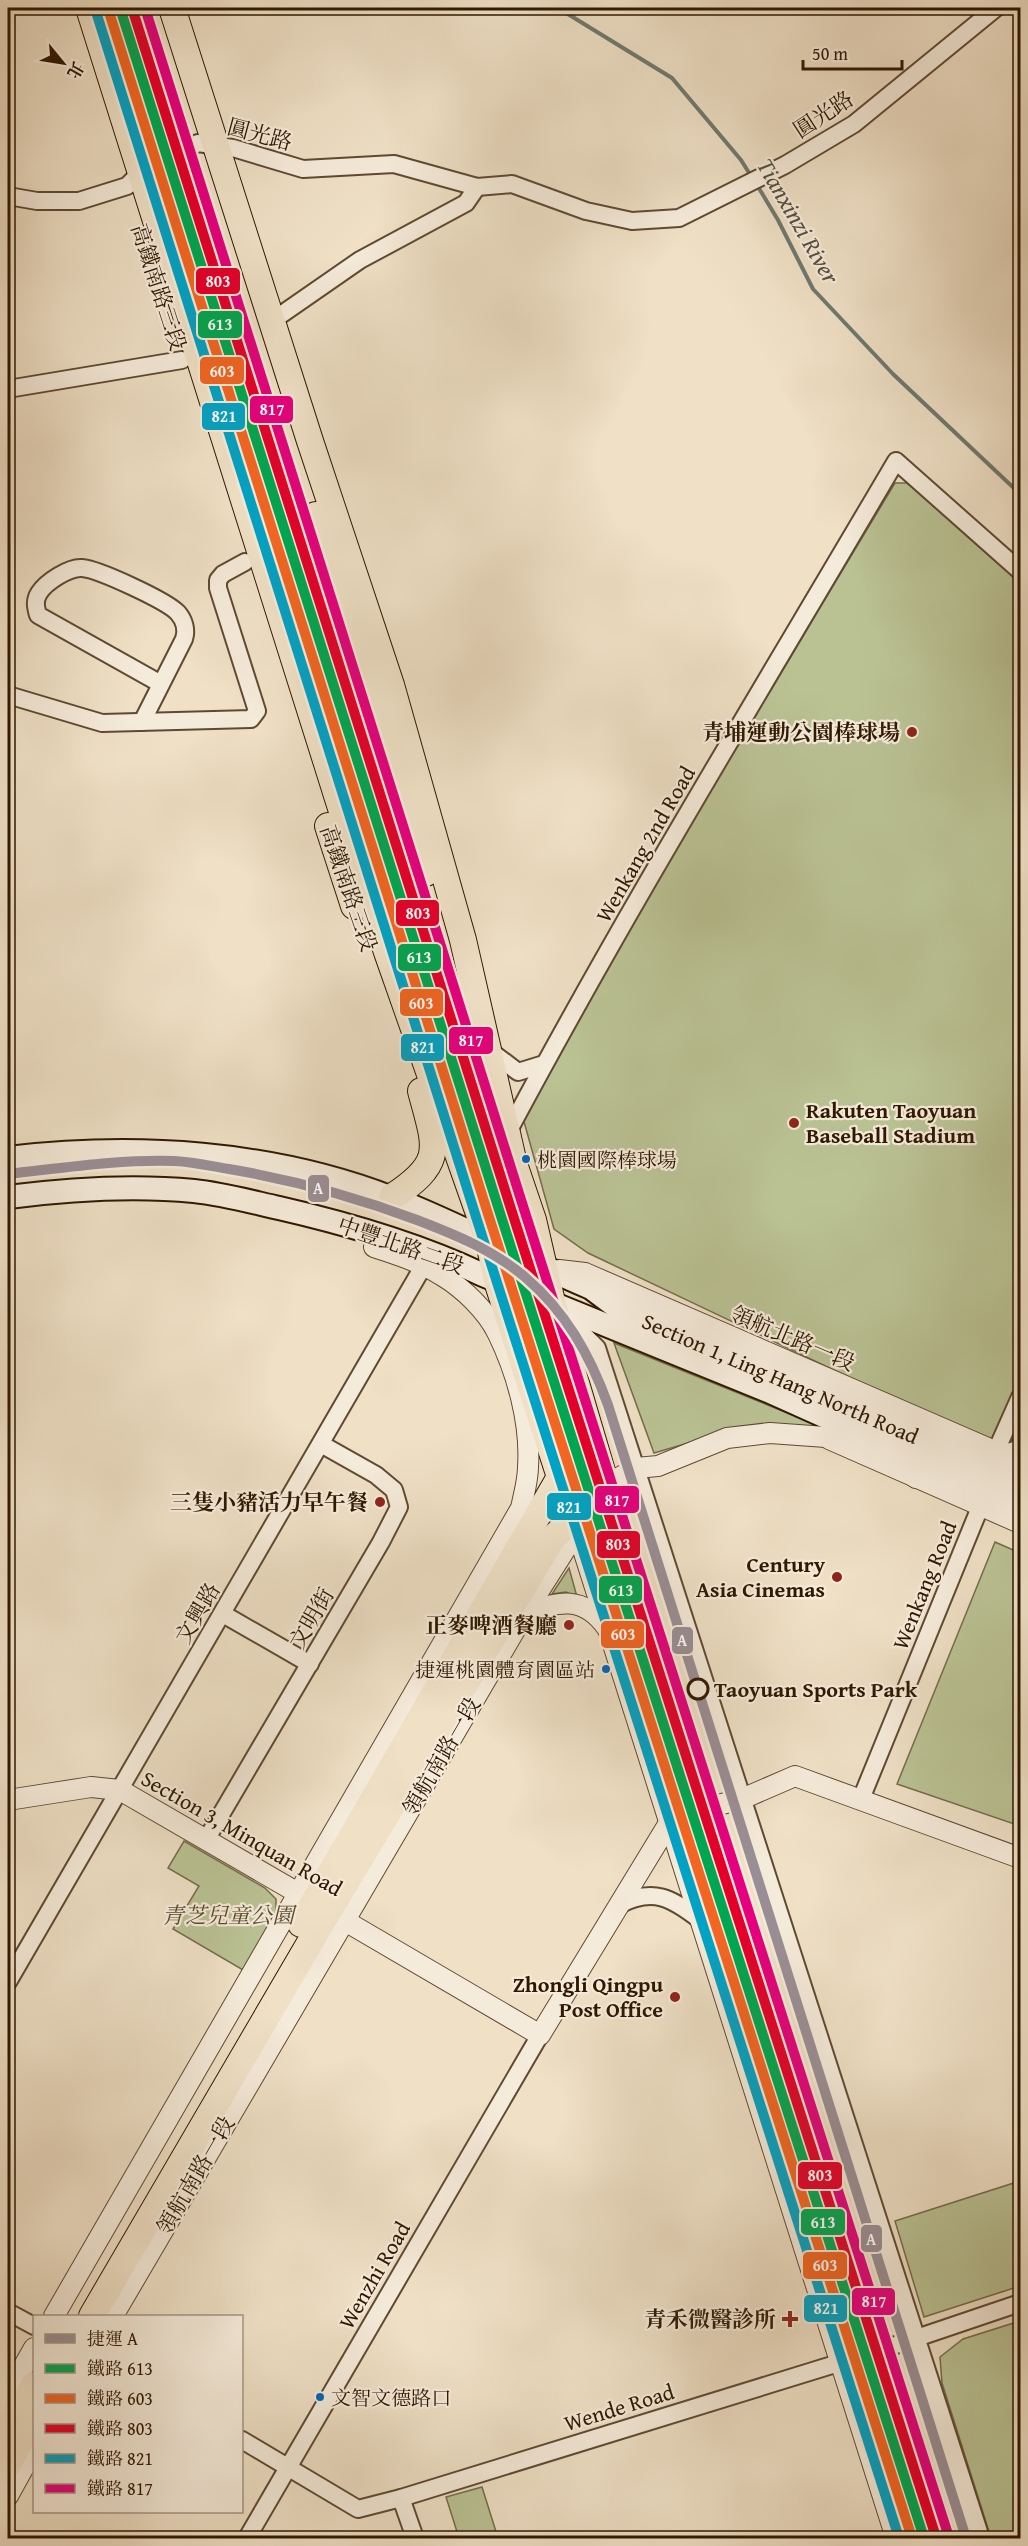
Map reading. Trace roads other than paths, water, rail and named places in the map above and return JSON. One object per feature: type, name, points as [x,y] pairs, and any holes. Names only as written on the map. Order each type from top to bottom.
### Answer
[{"type":"main road","name":"高鐵南路三段","points":[[71,8],[134,179],[241,492],[387,952],[489,1242]]},
{"type":"main road","name":"高鐵南路三段","points":[[89,8],[182,360],[340,866],[366,940],[415,1061],[420,1091],[463,1194],[489,1242]]},
{"type":"main road","points":[[155,8],[272,321],[391,686],[463,940],[514,1164],[532,1220],[552,1302],[606,1485]]},
{"type":"main road","points":[[172,8],[206,144],[321,531],[507,1134]]},
{"type":"main road","points":[[310,441],[321,531]]},
{"type":"main road","points":[[241,492],[245,562]]},
{"type":"main road","points":[[415,1061],[459,1152]]},
{"type":"main road","points":[[392,1197],[420,1178],[433,1156],[432,1131],[420,1091]]},
{"type":"main road","name":"中豐北路二段","points":[[8,1158],[98,1150],[216,1156],[310,1172],[392,1197],[543,1268]]},
{"type":"main road","name":"中豐北路二段","points":[[8,1197],[81,1188],[195,1191],[327,1219],[387,1237],[552,1302]]},
{"type":"main road","points":[[489,1242],[497,1281],[560,1477]]},
{"type":"main road","name":"Section 1, Ling Hang North Road","points":[[543,1268],[591,1288],[619,1309],[997,1476],[1020,1504]]},
{"type":"main road","name":"Section 1, Ling Hang North Road","points":[[552,1302],[768,1391],[862,1433],[997,1476],[1020,1481]]},
{"type":"main road","name":"領航南路一段","points":[[93,2315],[560,1477]]},
{"type":"main road","name":"領航南路一段","points":[[75,2315],[321,1907],[552,1539],[575,1525],[606,1485]]},
{"type":"main road","points":[[8,2432],[33,2387]]},
{"type":"main road","points":[[8,2464],[33,2419]]},
{"type":"street","name":"圓光路","points":[[8,196],[37,201],[79,201],[134,179],[206,144],[233,148],[303,169],[394,164],[477,187],[512,184],[586,211],[632,221],[679,218],[785,165],[854,124],[996,8]]},
{"type":"street","points":[[272,321],[360,260],[466,203],[477,187]]},
{"type":"street","points":[[8,389],[182,360]]},
{"type":"street","name":"Wenkang 2nd Road","points":[[507,1134],[544,1064],[896,461],[1020,571]]},
{"type":"street","points":[[8,695],[102,723],[251,719],[257,711],[218,588],[218,580],[223,574],[245,562]]},
{"type":"street","points":[[142,722],[161,684],[187,632],[180,616],[171,606],[100,573],[80,567],[48,584],[38,594],[35,606],[38,615],[161,684]]},
{"type":"street","points":[[489,1050],[518,1072],[544,1064]]},
{"type":"street","points":[[374,1247],[424,1265],[444,1276],[472,1299],[497,1332],[515,1378],[527,1433],[528,1467],[521,1508],[477,1585]]},
{"type":"street","name":"文興路","points":[[8,1982],[424,1265]]},
{"type":"street","points":[[552,1302],[597,1348],[981,2538]]},
{"type":"street","name":"Wenkang Road","points":[[861,1799],[997,1476],[1000,1442],[1020,1397]]},
{"type":"street","points":[[916,1478],[862,1433],[840,1438],[770,1433],[727,1438],[658,1466],[636,1468],[606,1485],[945,2538]]},
{"type":"street","points":[[827,1438],[916,1478],[997,1476]]},
{"type":"street","name":"文明街","points":[[206,1840],[381,1542],[399,1507],[394,1490],[376,1475],[321,1444]]},
{"type":"street","points":[[997,1476],[1020,1444]]},
{"type":"street","points":[[997,1476],[1020,1523]]},
{"type":"street","points":[[560,1477],[896,2538]]},
{"type":"street","name":"領航南路一段","points":[[55,2315],[321,1907],[525,1613],[566,1546],[575,1525]]},
{"type":"street","points":[[477,1585],[527,1534]]},
{"type":"street","name":"領航南路一段","points":[[114,2315],[321,1907],[477,1585]]},
{"type":"street","points":[[525,1613],[551,1604],[567,1603],[582,1607],[599,1617],[609,1631]]},
{"type":"street","points":[[223,1614],[310,1664]]},
{"type":"street","points":[[540,2035],[669,1823],[710,1807],[742,1798],[795,1776],[1020,1858]]},
{"type":"street","name":"Section 3, Minquan Road","points":[[8,1800],[91,1787],[120,1790],[540,2035]]},
{"type":"street","points":[[619,1905],[635,1896],[650,1895],[665,1898],[700,1920]]},
{"type":"street","name":"Wenzhi Road","points":[[248,2538],[540,2035]]},
{"type":"street","name":"Wende Road","points":[[243,2441],[358,2509],[401,2498],[884,2349],[1020,2303]]},
{"type":"street","points":[[8,2312],[33,2325]]},
{"type":"street","points":[[8,2394],[33,2350]]},
{"type":"street","points":[[8,2496],[33,2451]]},
{"type":"street","points":[[401,2498],[415,2538]]},
{"type":"waterway","name":"Tianxinzi River","points":[[558,8],[672,78],[741,160],[751,176]]},
{"type":"waterway","name":"Tianxinzi River","points":[[757,185],[778,220],[813,289],[893,374],[1020,494]]},
{"type":"metro line","name":"A","points":[[8,1174],[112,1163],[175,1161],[253,1173],[324,1190],[417,1220],[487,1251],[513,1267],[540,1290],[565,1320],[585,1352],[608,1405],[966,2538]]},
{"type":"rail line","name":"613","points":[[120,8],[500,1213],[924,2538]]},
{"type":"rail line","name":"803","points":[[132,8],[511,1209],[935,2534]]},
{"type":"rail line","name":"817","points":[[145,8],[523,1206],[947,2531]]},
{"type":"rail line","name":"603","points":[[109,12],[489,1217],[912,2538]]},
{"type":"rail line","name":"821","points":[[97,15],[477,1220],[899,2538]]},
{"type":"place","name":"青埔運動公園棒球場","points":[[912,732]]},
{"type":"place","name":"Rakuten Taoyuan Baseball Stadium","points":[[794,1123]]},
{"type":"place","name":"桃園國際棒球場","points":[[526,1159]]},
{"type":"place","name":"三隻小豬活力早午餐","points":[[380,1502]]},
{"type":"place","name":"Century Asia Cinemas","points":[[837,1577]]},
{"type":"place","name":"正麥啤酒餐廳","points":[[569,1625]]},
{"type":"place","name":"捷運桃園體育園區站","points":[[606,1669]]},
{"type":"place","name":"Taoyuan Sports Park","points":[[698,1689]]},
{"type":"place","name":"Zhongli Qingpu Post Office","points":[[675,1997]]},
{"type":"place","name":"青禾微醫診所","points":[[790,2319]]},
{"type":"place","name":"文智文德路口","points":[[320,2397]]},
{"type":"park label","name":"青芝兒童公園","points":[[228,1915]]}]
